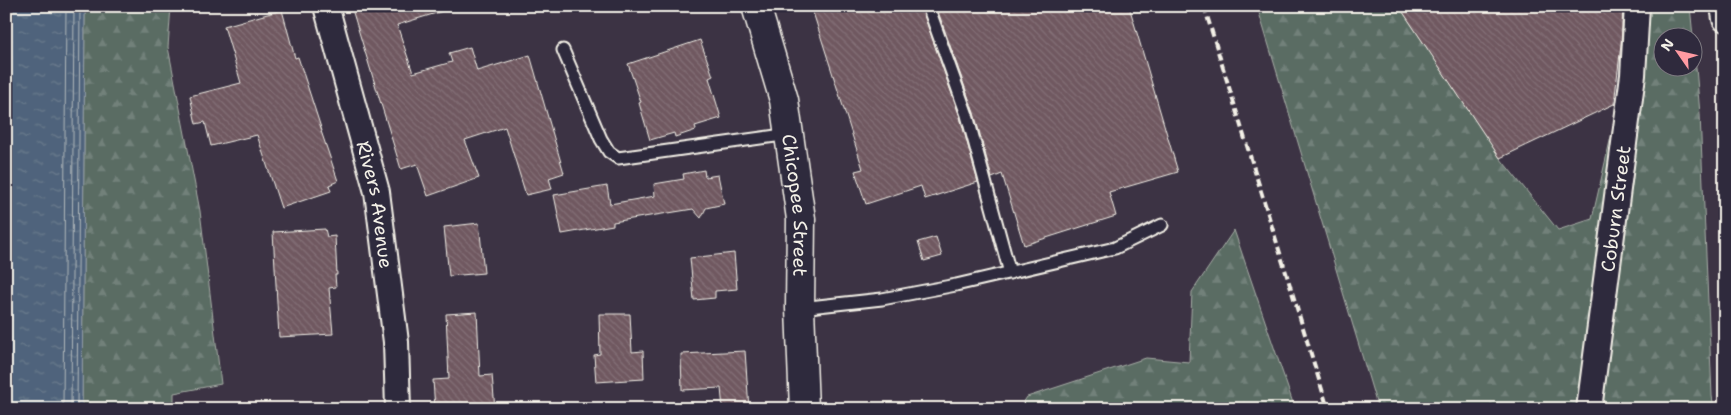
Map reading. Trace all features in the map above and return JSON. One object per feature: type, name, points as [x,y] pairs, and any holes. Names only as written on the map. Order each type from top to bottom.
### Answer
[{"type":"main road","name":"Chicopee Street","points":[[756,6],[784,100],[801,219],[800,308],[804,409]]},
{"type":"street","name":"Rivers Avenue","points":[[326,6],[377,192],[396,342],[398,409]]},
{"type":"street","name":"Coburn Street","points":[[1589,409],[1633,75],[1637,6]]},
{"type":"street","points":[[1723,6],[1725,19]]},
{"type":"lane","points":[[928,6],[967,115],[1010,273]]},
{"type":"lane","points":[[563,50],[601,139],[609,152],[618,158],[790,134]]},
{"type":"lane","points":[[800,308],[882,299],[1010,273],[1115,248],[1162,225]]},
{"type":"green space","points":[[85,6],[171,6],[168,47],[200,211],[221,384],[174,393],[174,409],[82,409]]},
{"type":"green space","points":[[1257,6],[1399,6],[1500,158],[1558,230],[1592,219],[1641,6],[1690,6],[1692,28],[1654,28],[1654,78],[1697,78],[1714,409],[1378,409]]},
{"type":"green space","points":[[1234,230],[1295,409],[1019,409],[1027,397],[1146,358],[1189,362],[1192,292]]},
{"type":"water","points":[[6,6],[85,6],[82,409],[6,409]]},
{"type":"building","points":[[351,6],[442,6],[443,11],[397,25],[413,73],[452,62],[449,53],[470,47],[477,71],[530,55],[564,173],[549,178],[552,189],[526,195],[505,127],[465,140],[479,178],[428,196],[417,164],[401,169]]},
{"type":"building","points":[[811,6],[921,6],[960,117],[978,182],[925,199],[921,186],[866,204],[855,171],[863,169]]},
{"type":"building","points":[[936,6],[1129,6],[1178,172],[1109,192],[1116,216],[1024,245],[1002,174],[992,178],[974,113]]},
{"type":"building","points":[[1399,6],[1623,6],[1621,45],[1614,104],[1500,158]]},
{"type":"building","points":[[282,10],[295,58],[298,57],[338,181],[329,185],[331,191],[281,208],[257,135],[211,146],[205,122],[196,124],[190,96],[241,83],[224,26]]},
{"type":"building","points":[[700,40],[713,76],[709,78],[721,118],[695,126],[696,130],[675,137],[674,133],[650,140],[639,103],[641,102],[628,64]]},
{"type":"building","points":[[704,170],[705,177],[718,175],[724,204],[706,208],[701,218],[693,209],[613,222],[613,225],[562,234],[554,195],[607,186],[610,204],[655,196],[654,184],[684,179],[683,174]]},
{"type":"building","points":[[479,223],[484,273],[449,276],[444,227]]},
{"type":"building","points":[[325,229],[327,237],[335,236],[336,287],[329,288],[333,334],[279,337],[273,232]]},
{"type":"building","points":[[936,237],[942,256],[924,261],[918,242]]},
{"type":"building","points":[[734,253],[737,289],[715,291],[715,298],[694,300],[690,258]]},
{"type":"building","points":[[477,312],[480,376],[492,375],[495,409],[435,409],[433,380],[449,379],[446,314]]},
{"type":"building","points":[[599,314],[630,314],[632,352],[643,351],[644,379],[596,382],[594,355],[600,354]]},
{"type":"building","points":[[745,351],[749,409],[723,409],[721,388],[682,390],[681,354]]},
{"type":"railway","points":[[1204,6],[1328,409]]}]
